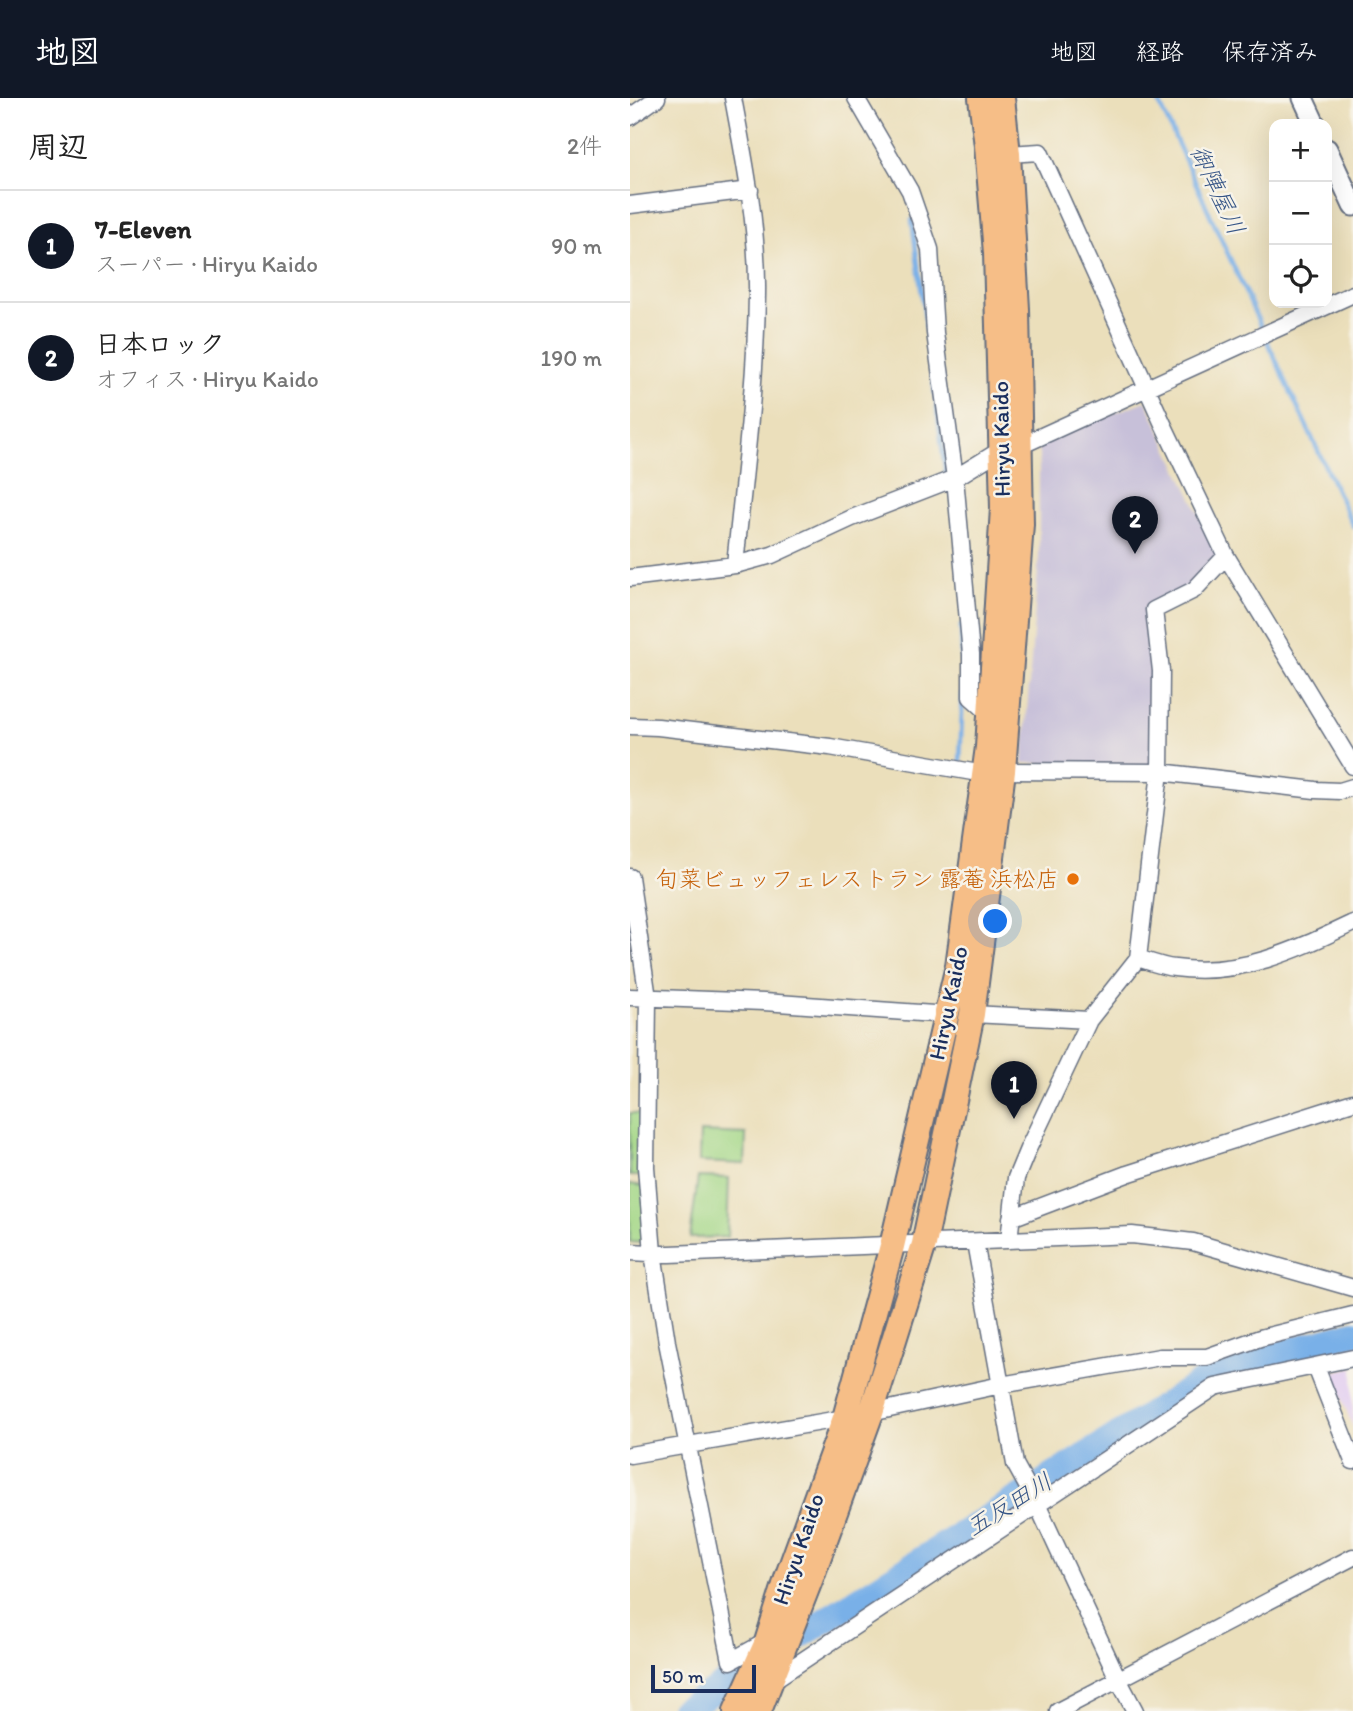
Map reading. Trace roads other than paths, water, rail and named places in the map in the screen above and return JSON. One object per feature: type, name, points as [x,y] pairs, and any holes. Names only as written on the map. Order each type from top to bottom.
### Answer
[{"type":"highway","name":"Hiryu Kaido","points":[[746,1705],[773,1677],[794,1623],[871,1413],[924,1244],[960,1014],[958,966],[994,772],[1021,524],[1011,448],[981,98]]},
{"type":"highway","name":"Hiryu Kaido","points":[[994,772],[990,714],[1003,508],[1011,448],[1017,309],[1002,98]]},
{"type":"highway","name":"Hiryu Kaido","points":[[746,1705],[788,1575],[845,1418],[960,1014]]},
{"type":"street","points":[[630,117],[657,98]]},
{"type":"street","points":[[733,98],[750,190],[757,292],[748,438],[735,565]]},
{"type":"street","points":[[856,98],[910,191],[930,249],[935,333],[955,478],[971,654],[971,697],[990,714]]},
{"type":"street","points":[[1303,98],[1313,119]]},
{"type":"street","points":[[1008,154],[1040,152],[1226,556],[1353,766]]},
{"type":"street","points":[[1332,160],[1353,206]]},
{"type":"street","points":[[630,205],[750,190]]},
{"type":"street","points":[[630,578],[735,565],[772,555],[852,518],[955,478],[1011,448],[1353,294]]},
{"type":"street","points":[[1009,1240],[1016,1178],[1089,1020],[1138,958],[1160,772],[1161,671],[1154,610],[1194,590],[1226,556]]},
{"type":"street","points":[[630,726],[830,747],[994,772],[1160,772],[1315,790],[1353,788]]},
{"type":"street","points":[[630,877],[648,998],[646,1167],[653,1253],[667,1342],[731,1661],[767,1642]]},
{"type":"street","points":[[1138,958],[1173,968],[1226,970],[1293,952],[1353,923]]},
{"type":"street","points":[[630,997],[1089,1020]]},
{"type":"street","points":[[1011,1218],[1127,1174],[1353,1102]]},
{"type":"street","points":[[630,1252],[892,1246],[1132,1235],[1193,1242],[1353,1287]]},
{"type":"street","points":[[975,1242],[1015,1464],[1036,1502],[1135,1711]]},
{"type":"street","points":[[871,1413],[1001,1385],[1160,1357],[1207,1357],[1260,1338],[1353,1315]]},
{"type":"street","points":[[773,1677],[1215,1387],[1353,1358]]},
{"type":"street","points":[[1316,1367],[1353,1461]]},
{"type":"street","points":[[630,1455],[845,1418]]},
{"type":"street","points":[[1058,1711],[1353,1557]]},
{"type":"waterway","name":"御陣屋川","points":[[1157,98],[1263,331]]},
{"type":"waterway","points":[[912,220],[946,476]]},
{"type":"waterway","name":"御陣屋川","points":[[1266,339],[1353,526]]},
{"type":"waterway","points":[[960,764],[963,685],[961,625]]},
{"type":"waterway","name":"五反田川","points":[[682,1711],[1200,1383],[1247,1362],[1353,1333]]},
{"type":"place","name":"日本ロック","points":[[1135,554]]},
{"type":"place","name":"旬菜ビュッフェレストラン 露菴 浜松店","points":[[1073,879]]},
{"type":"place","name":"7-Eleven","points":[[1014,1119]]}]
